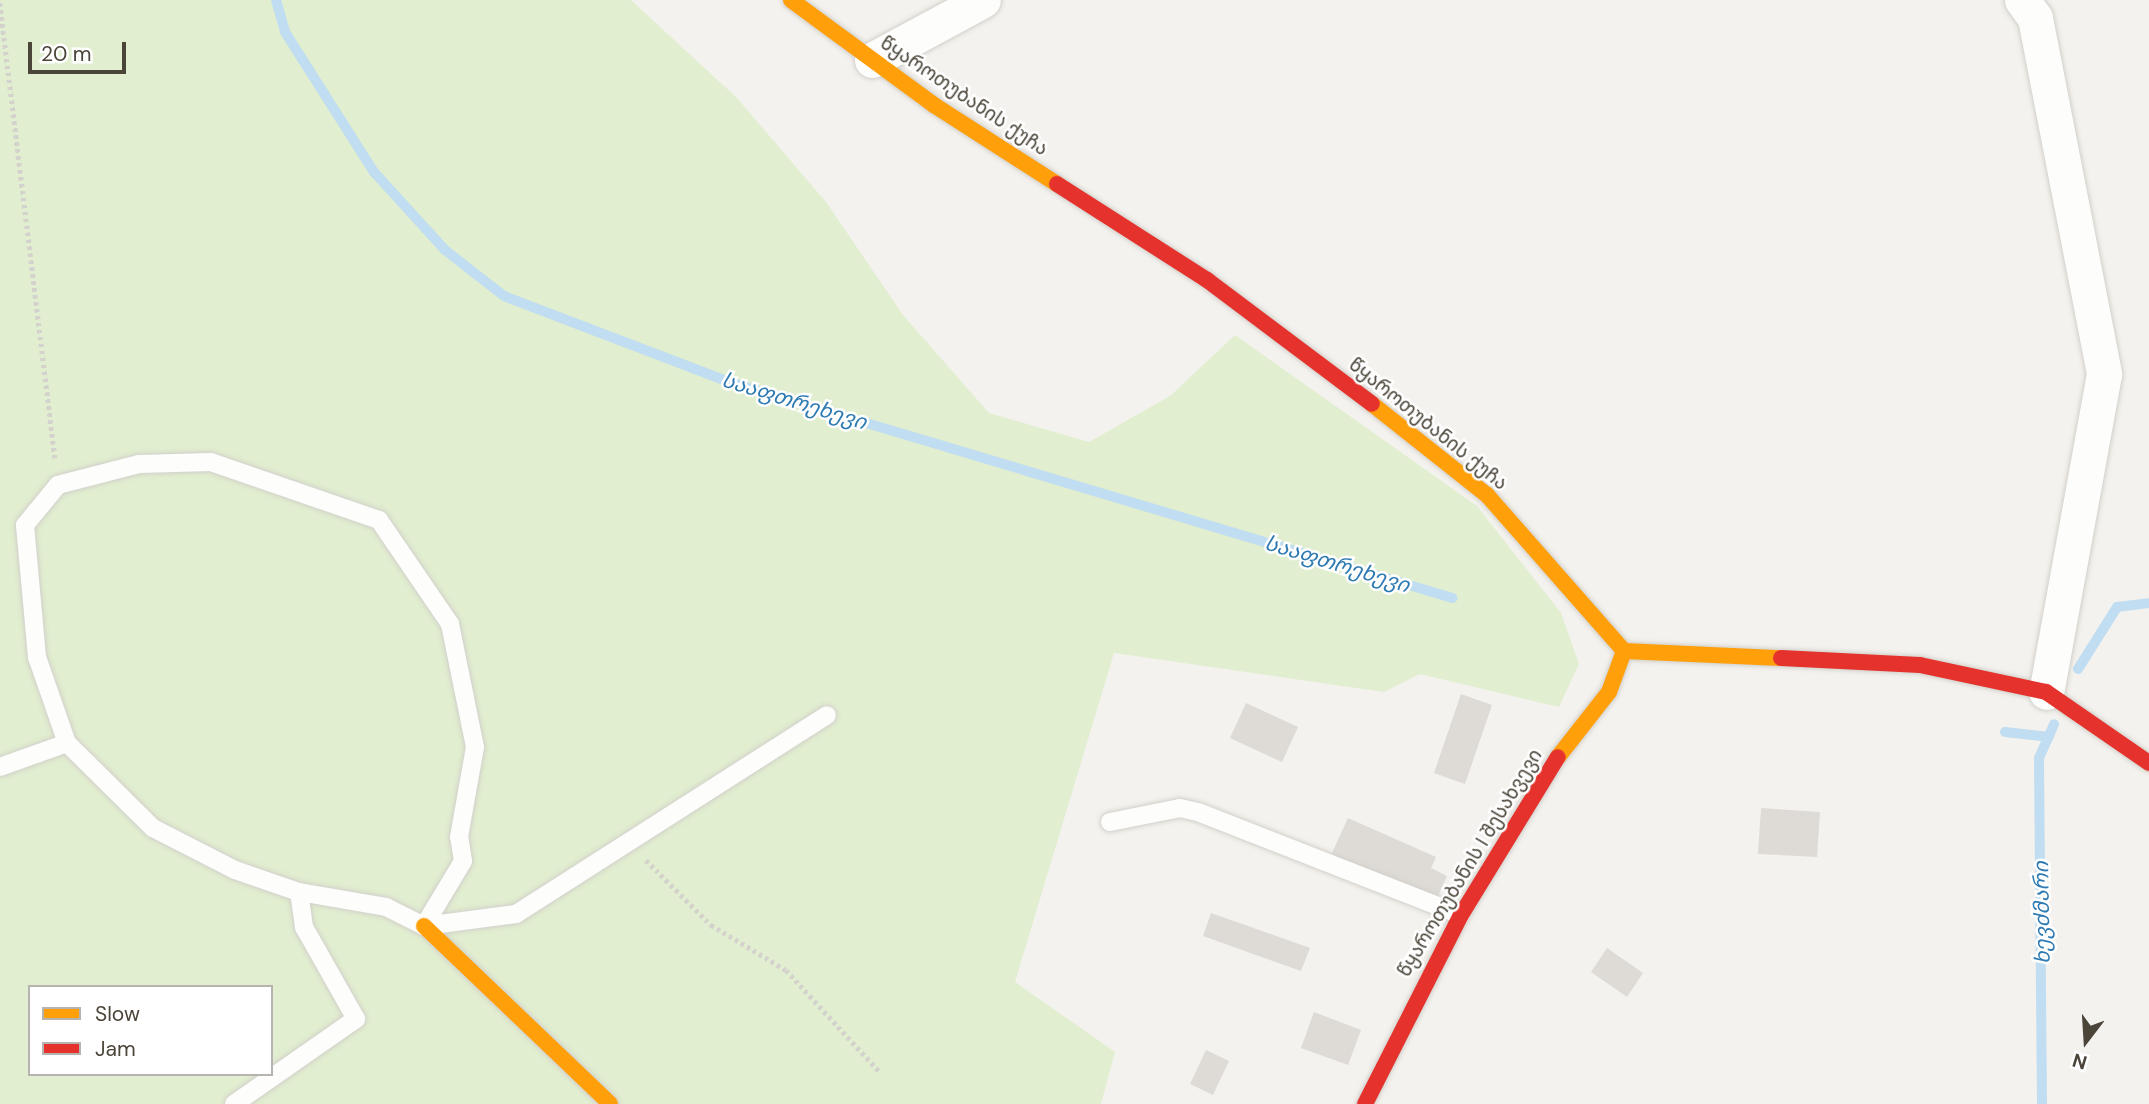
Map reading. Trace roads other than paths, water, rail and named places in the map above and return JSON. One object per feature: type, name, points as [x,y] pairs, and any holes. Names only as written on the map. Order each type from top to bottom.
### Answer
[{"type":"street","name":"წყაროთუბანის ქუჩა","points":[[791,0],[872,60],[1207,280],[1373,405],[1487,495],[1624,651]]},
{"type":"street","points":[[872,60],[983,0]]},
{"type":"street","points":[[2022,0],[2038,31],[2105,373],[2046,692]]},
{"type":"street","points":[[1624,651],[1920,664],[2046,692],[2149,763]]},
{"type":"street","name":"წყაროთუბანის I შესახვევი","points":[[1365,1104],[1461,915],[1567,743],[1609,692],[1624,651]]},
{"type":"street","points":[[424,926],[610,1104]]},
{"type":"lane","points":[[424,926],[463,861],[459,837],[475,747],[450,624],[379,520],[211,461],[139,464],[58,485],[25,525],[37,657],[66,743],[153,828],[234,870],[299,892],[386,907],[424,926],[516,914],[827,715]]},
{"type":"lane","points":[[0,767],[66,743]]},
{"type":"lane","points":[[1110,822],[1180,808],[1198,812],[1461,915]]},
{"type":"lane","points":[[234,1104],[356,1019],[304,927],[299,892]]},
{"type":"waterway","name":"სააფთრეხევი","points":[[276,0],[285,32],[374,172],[445,250],[504,296],[729,382],[1452,598]]},
{"type":"waterway","name":"ხევძმარი","points":[[2078,669],[2117,607],[2149,603]]},
{"type":"waterway","name":"ხევძმარი","points":[[2042,1104],[2039,758],[2054,724]]},
{"type":"waterway","name":"სააფთრეხევი","points":[[2005,732],[2049,737]]}]
